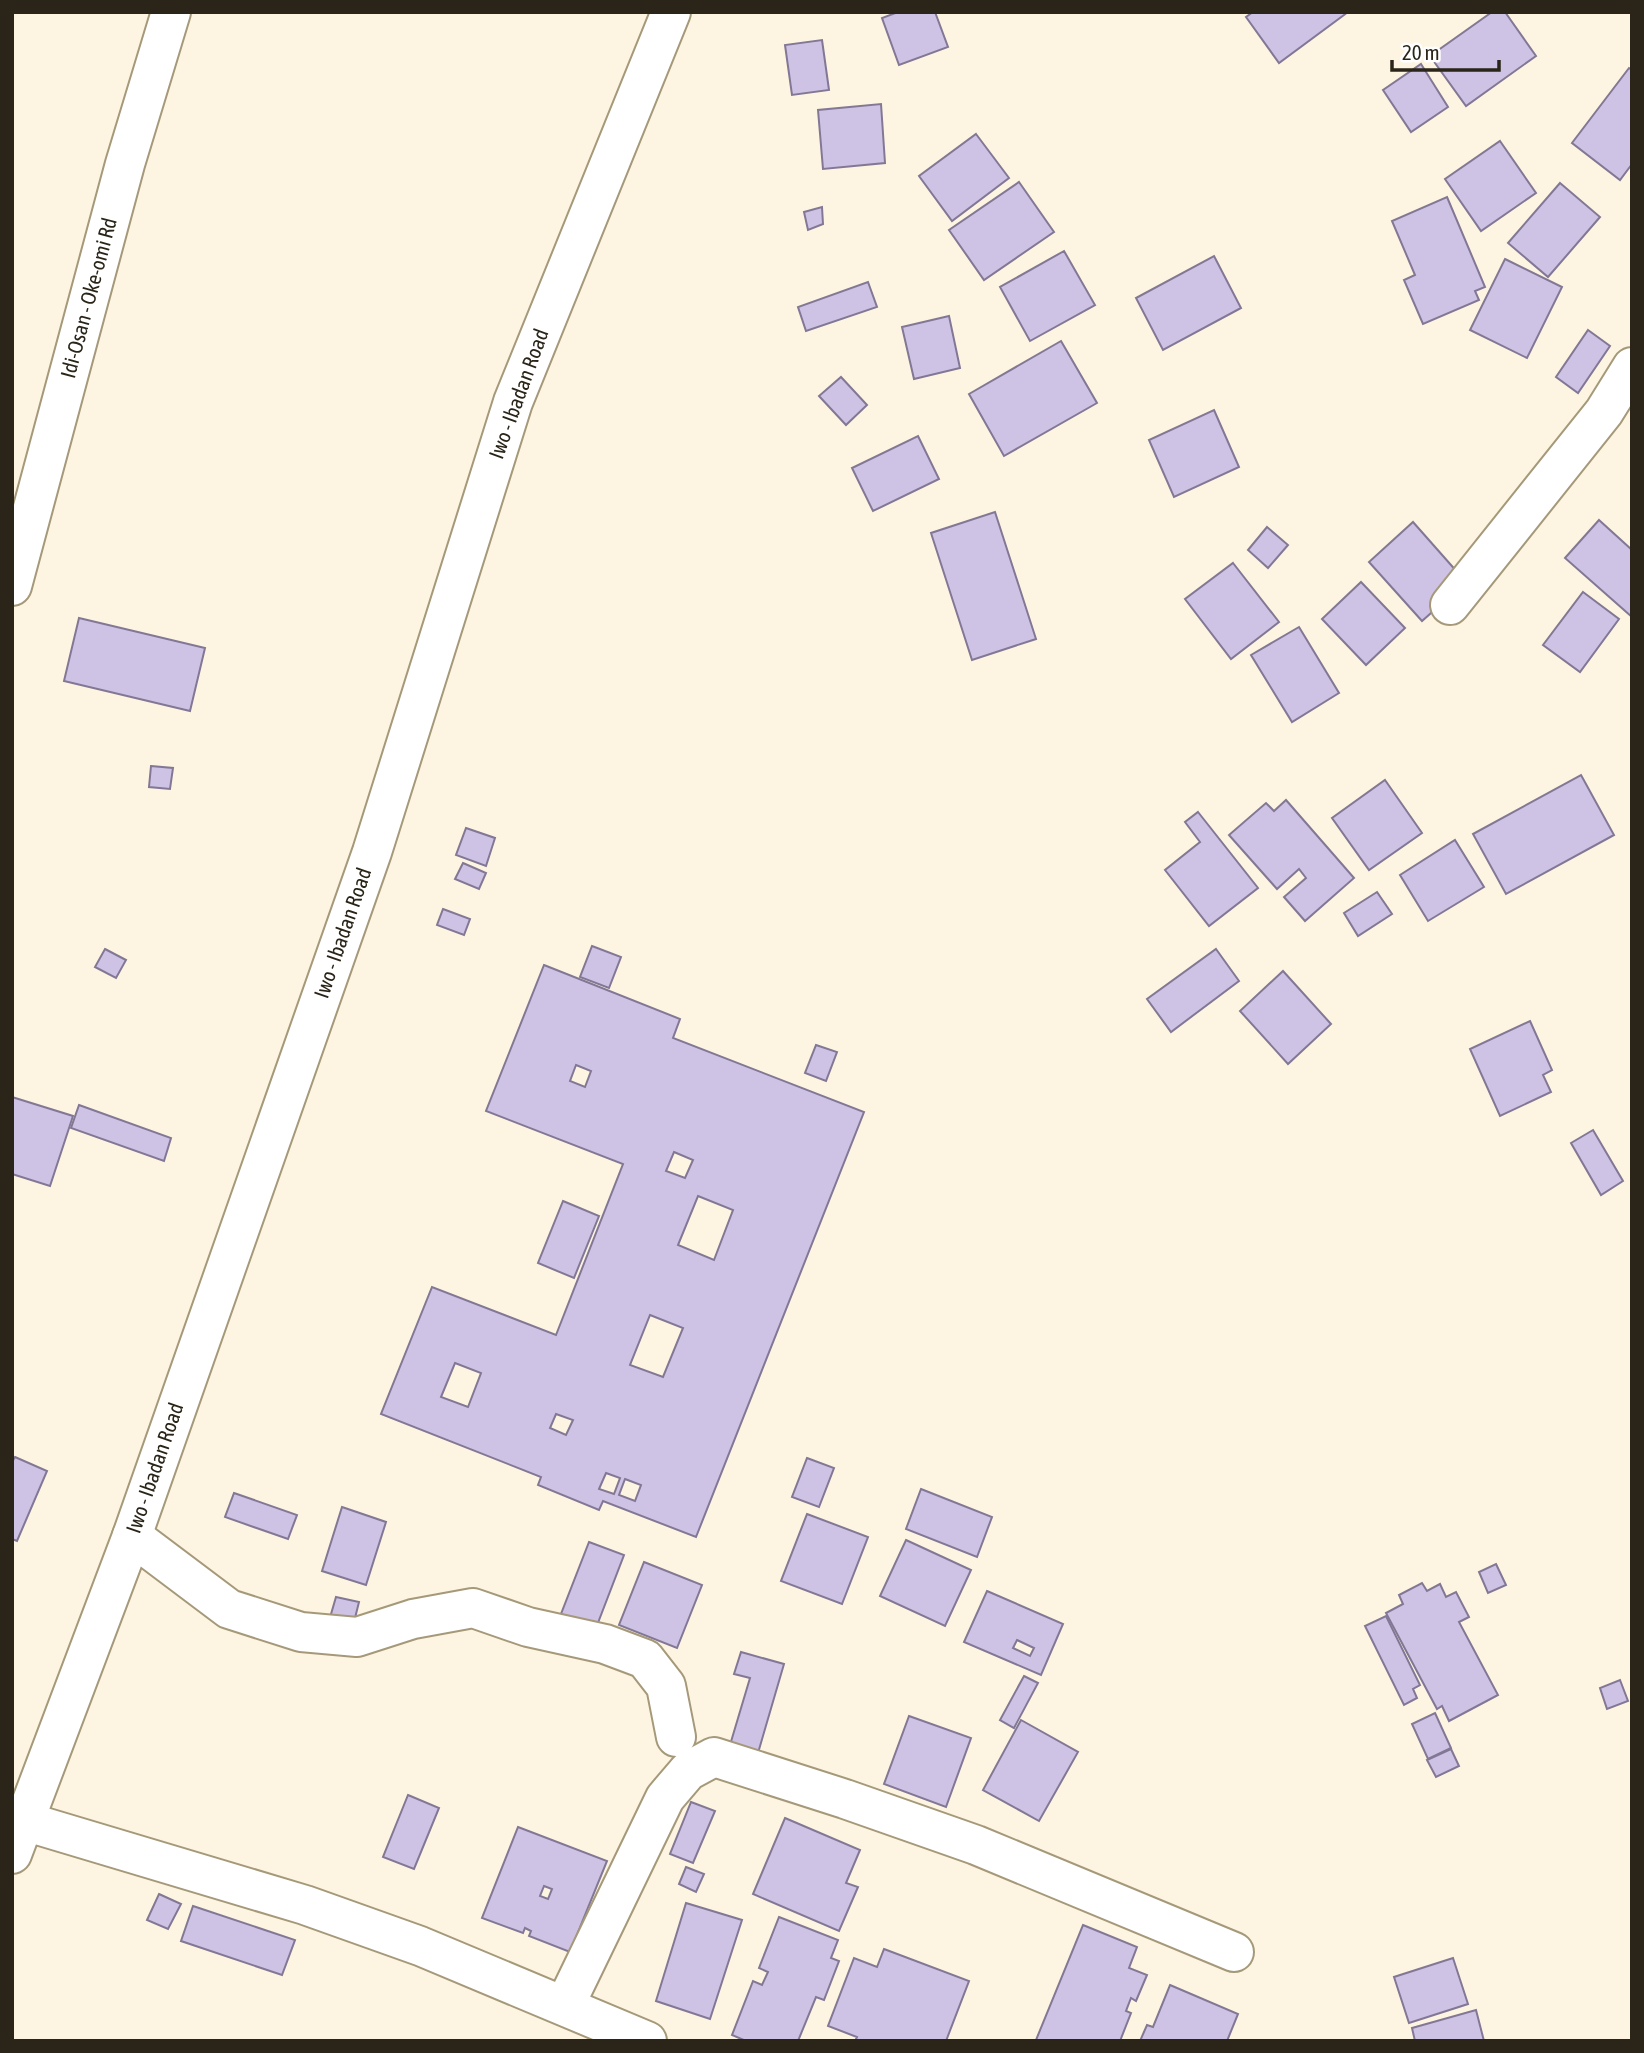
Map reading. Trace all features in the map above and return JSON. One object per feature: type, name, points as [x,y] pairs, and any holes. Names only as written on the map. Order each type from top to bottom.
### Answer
[{"type":"street","name":"Idi-Osan - Oke-omi Rd","points":[[12,586],[125,164],[171,12]]},
{"type":"street","name":"Iwo - Ibadan Road","points":[[18,1838],[132,1536],[372,852],[513,402],[671,12]]},
{"type":"street","points":[[1450,605],[1604,412],[1632,367]]},
{"type":"street","points":[[132,1536],[229,1609],[301,1632],[357,1637],[413,1619],[473,1608],[528,1627],[605,1644],[645,1659],[666,1686],[676,1737]]},
{"type":"street","points":[[565,2005],[666,1798],[688,1771],[714,1757],[976,1845],[1234,1952]]},
{"type":"street","points":[[18,1838],[305,1905],[420,1946],[647,2041]]},
{"type":"building","points":[[898,12],[935,12],[948,47],[899,65],[882,18]]},
{"type":"building","points":[[1253,12],[1348,12],[1279,63],[1246,17]]},
{"type":"building","points":[[1492,12],[1505,12],[1536,56],[1466,106],[1430,56]]},
{"type":"building","points":[[822,40],[829,90],[792,95],[785,45]]},
{"type":"building","points":[[1421,64],[1448,107],[1411,132],[1383,90]]},
{"type":"building","points":[[1629,68],[1632,70],[1632,164],[1620,180],[1572,143]]},
{"type":"building","points":[[881,104],[885,163],[823,169],[818,110]]},
{"type":"building","points":[[976,134],[1009,178],[952,221],[919,176]]},
{"type":"building","points":[[1500,141],[1536,193],[1481,231],[1445,179]]},
{"type":"building","points":[[1019,182],[1054,232],[984,280],[949,230]]},
{"type":"building","points":[[1560,183],[1600,217],[1548,277],[1508,243]]},
{"type":"building","points":[[1447,197],[1485,287],[1475,291],[1479,300],[1423,324],[1404,280],[1415,275],[1392,221]]},
{"type":"building","points":[[822,207],[823,224],[808,230],[804,212]]},
{"type":"building","points":[[1064,251],[1095,305],[1030,341],[1000,287]]},
{"type":"building","points":[[1214,256],[1241,308],[1163,350],[1136,298]]},
{"type":"building","points":[[1505,259],[1562,287],[1527,358],[1470,330]]},
{"type":"building","points":[[868,282],[877,307],[806,331],[798,307]]},
{"type":"building","points":[[949,316],[960,368],[914,379],[902,327]]},
{"type":"building","points":[[1588,330],[1610,346],[1578,393],[1556,377]]},
{"type":"building","points":[[1061,341],[1097,403],[1004,456],[969,394]]},
{"type":"building","points":[[841,377],[867,405],[846,425],[819,396]]},
{"type":"building","points":[[1214,410],[1239,467],[1174,497],[1149,440]]},
{"type":"building","points":[[918,436],[939,479],[873,511],[852,468]]},
{"type":"building","points":[[995,512],[1036,639],[972,660],[931,533]]},
{"type":"building","points":[[1599,520],[1632,550],[1632,617],[1565,558]]},
{"type":"building","points":[[1413,522],[1466,582],[1422,621],[1369,562]]},
{"type":"building","points":[[1267,527],[1288,545],[1268,568],[1248,550]]},
{"type":"building","points":[[1233,563],[1279,622],[1231,659],[1185,599]]},
{"type":"building","points":[[1361,582],[1405,628],[1366,665],[1322,619]]},
{"type":"building","points":[[1583,592],[1619,619],[1580,672],[1543,645]]},
{"type":"building","points":[[79,618],[205,648],[190,711],[64,681]]},
{"type":"building","points":[[1299,627],[1339,693],[1292,722],[1251,655]]},
{"type":"building","points":[[151,766],[173,768],[170,789],[149,787]]},
{"type":"building","points":[[1581,775],[1614,835],[1506,894],[1473,834]]},
{"type":"building","points":[[1385,780],[1422,833],[1369,870],[1332,818]]},
{"type":"building","points":[[1286,800],[1354,878],[1305,921],[1284,897],[1306,878],[1299,869],[1277,889],[1229,835],[1266,803],[1274,811]]},
{"type":"building","points":[[1198,812],[1258,888],[1209,926],[1165,870],[1200,842],[1185,822]]},
{"type":"building","points":[[466,828],[495,838],[486,866],[456,855]]},
{"type":"building","points":[[1455,840],[1484,887],[1428,921],[1400,875]]},
{"type":"building","points":[[463,863],[486,873],[479,889],[455,879]]},
{"type":"building","points":[[1377,892],[1392,914],[1358,936],[1344,913]]},
{"type":"building","points":[[443,909],[470,919],[464,935],[437,925]]},
{"type":"building","points":[[592,946],[621,957],[609,988],[580,977]]},
{"type":"building","points":[[105,949],[126,960],[116,978],[95,967]]},
{"type":"building","points":[[1216,949],[1239,981],[1171,1032],[1147,999]]},
{"type":"building","points":[[544,965],[680,1019],[673,1038],[864,1112],[696,1537],[603,1501],[599,1510],[538,1485],[541,1477],[381,1414],[432,1287],[556,1335],[623,1164],[486,1111]],"holes":[[[576,1065],[591,1071],[585,1087],[570,1081]],[[674,1152],[693,1160],[685,1178],[666,1171]],[[698,1196],[733,1210],[714,1260],[678,1245]],[[650,1315],[683,1328],[663,1377],[630,1365]],[[455,1363],[481,1373],[468,1407],[441,1397]],[[556,1414],[573,1420],[566,1435],[550,1428]],[[606,1473],[620,1478],[614,1494],[599,1489]],[[625,1479],[641,1485],[635,1501],[619,1495]]]},
{"type":"building","points":[[1283,971],[1331,1024],[1288,1064],[1240,1011]]},
{"type":"building","points":[[1530,1021],[1552,1070],[1543,1075],[1551,1092],[1500,1116],[1470,1049]]},
{"type":"building","points":[[816,1045],[837,1052],[826,1081],[805,1073]]},
{"type":"building","points":[[12,1097],[73,1116],[50,1186],[12,1174]]},
{"type":"building","points":[[79,1105],[171,1138],[164,1161],[71,1128]]},
{"type":"building","points":[[1593,1130],[1623,1181],[1601,1195],[1571,1143]]},
{"type":"building","points":[[563,1201],[599,1216],[574,1278],[538,1263]]},
{"type":"building","points":[[15,1457],[47,1471],[17,1541],[12,1539],[12,1462]]},
{"type":"building","points":[[807,1458],[834,1468],[819,1507],[792,1497]]},
{"type":"building","points":[[921,1489],[992,1517],[977,1557],[906,1529]]},
{"type":"building","points":[[234,1493],[297,1515],[288,1539],[225,1517]]},
{"type":"building","points":[[342,1507],[386,1522],[366,1585],[322,1571]]},
{"type":"building","points":[[807,1514],[868,1537],[842,1604],[781,1581]]},
{"type":"building","points":[[906,1540],[971,1570],[945,1626],[880,1596]]},
{"type":"building","points":[[589,1542],[624,1555],[596,1628],[561,1614]]},
{"type":"building","points":[[644,1562],[702,1585],[677,1648],[619,1625]]},
{"type":"building","points":[[1496,1564],[1506,1585],[1488,1593],[1479,1572]]},
{"type":"building","points":[[1422,1583],[1427,1591],[1440,1584],[1446,1597],[1456,1592],[1469,1617],[1459,1622],[1498,1695],[1449,1721],[1442,1706],[1437,1709],[1386,1613],[1403,1604],[1399,1595]]},
{"type":"building","points":[[987,1591],[1063,1624],[1041,1675],[964,1642]],"holes":[[[1017,1640],[1034,1648],[1030,1656],[1013,1648]]]},
{"type":"building","points":[[336,1597],[359,1602],[353,1626],[329,1621]]},
{"type":"building","points":[[1386,1616],[1420,1685],[1413,1689],[1417,1698],[1404,1705],[1365,1626]]},
{"type":"building","points":[[741,1652],[784,1664],[758,1753],[730,1745],[750,1678],[734,1674]]},
{"type":"building","points":[[1024,1676],[1038,1683],[1014,1728],[1000,1720]]},
{"type":"building","points":[[1620,1680],[1628,1701],[1607,1709],[1600,1688]]},
{"type":"building","points":[[1435,1713],[1451,1748],[1428,1759],[1412,1724]]},
{"type":"building","points":[[909,1716],[971,1738],[946,1807],[884,1784]]},
{"type":"building","points":[[1021,1720],[1078,1752],[1039,1821],[983,1790]]},
{"type":"building","points":[[1451,1749],[1459,1766],[1436,1777],[1427,1760]]},
{"type":"building","points":[[408,1795],[439,1808],[414,1869],[383,1857]]},
{"type":"building","points":[[691,1802],[715,1811],[693,1863],[670,1854]]},
{"type":"building","points":[[785,1818],[860,1850],[846,1883],[858,1887],[839,1931],[753,1894]]},
{"type":"building","points":[[518,1827],[607,1861],[570,1952],[529,1936],[531,1931],[525,1928],[523,1933],[482,1918]],"holes":[[[544,1886],[552,1889],[548,1899],[540,1896]]]},
{"type":"building","points":[[686,1867],[704,1874],[696,1892],[679,1884]]},
{"type":"building","points":[[159,1894],[181,1904],[168,1929],[147,1920]]},
{"type":"building","points":[[686,1903],[742,1920],[710,2019],[656,2001]]},
{"type":"building","points":[[193,1906],[295,1940],[282,1975],[181,1941]]},
{"type":"building","points":[[779,1917],[838,1940],[831,1958],[839,1961],[824,2000],[816,1997],[798,2041],[746,2041],[732,2035],[753,1981],[762,1985],[768,1972],[759,1968]]},
{"type":"building","points":[[1083,1925],[1137,1947],[1129,1968],[1147,1975],[1136,2001],[1131,1998],[1126,2011],[1131,2013],[1120,2041],[1036,2040]]},
{"type":"building","points":[[884,1949],[969,1981],[946,2041],[855,2041],[857,2037],[828,2026],[854,1958],[877,1967]]},
{"type":"building","points":[[1453,1958],[1468,2004],[1409,2023],[1394,1977]]},
{"type":"building","points":[[1170,1985],[1238,2014],[1227,2041],[1140,2041],[1147,2025],[1153,2027]]},
{"type":"building","points":[[1476,2010],[1484,2041],[1415,2041],[1412,2028]]}]
